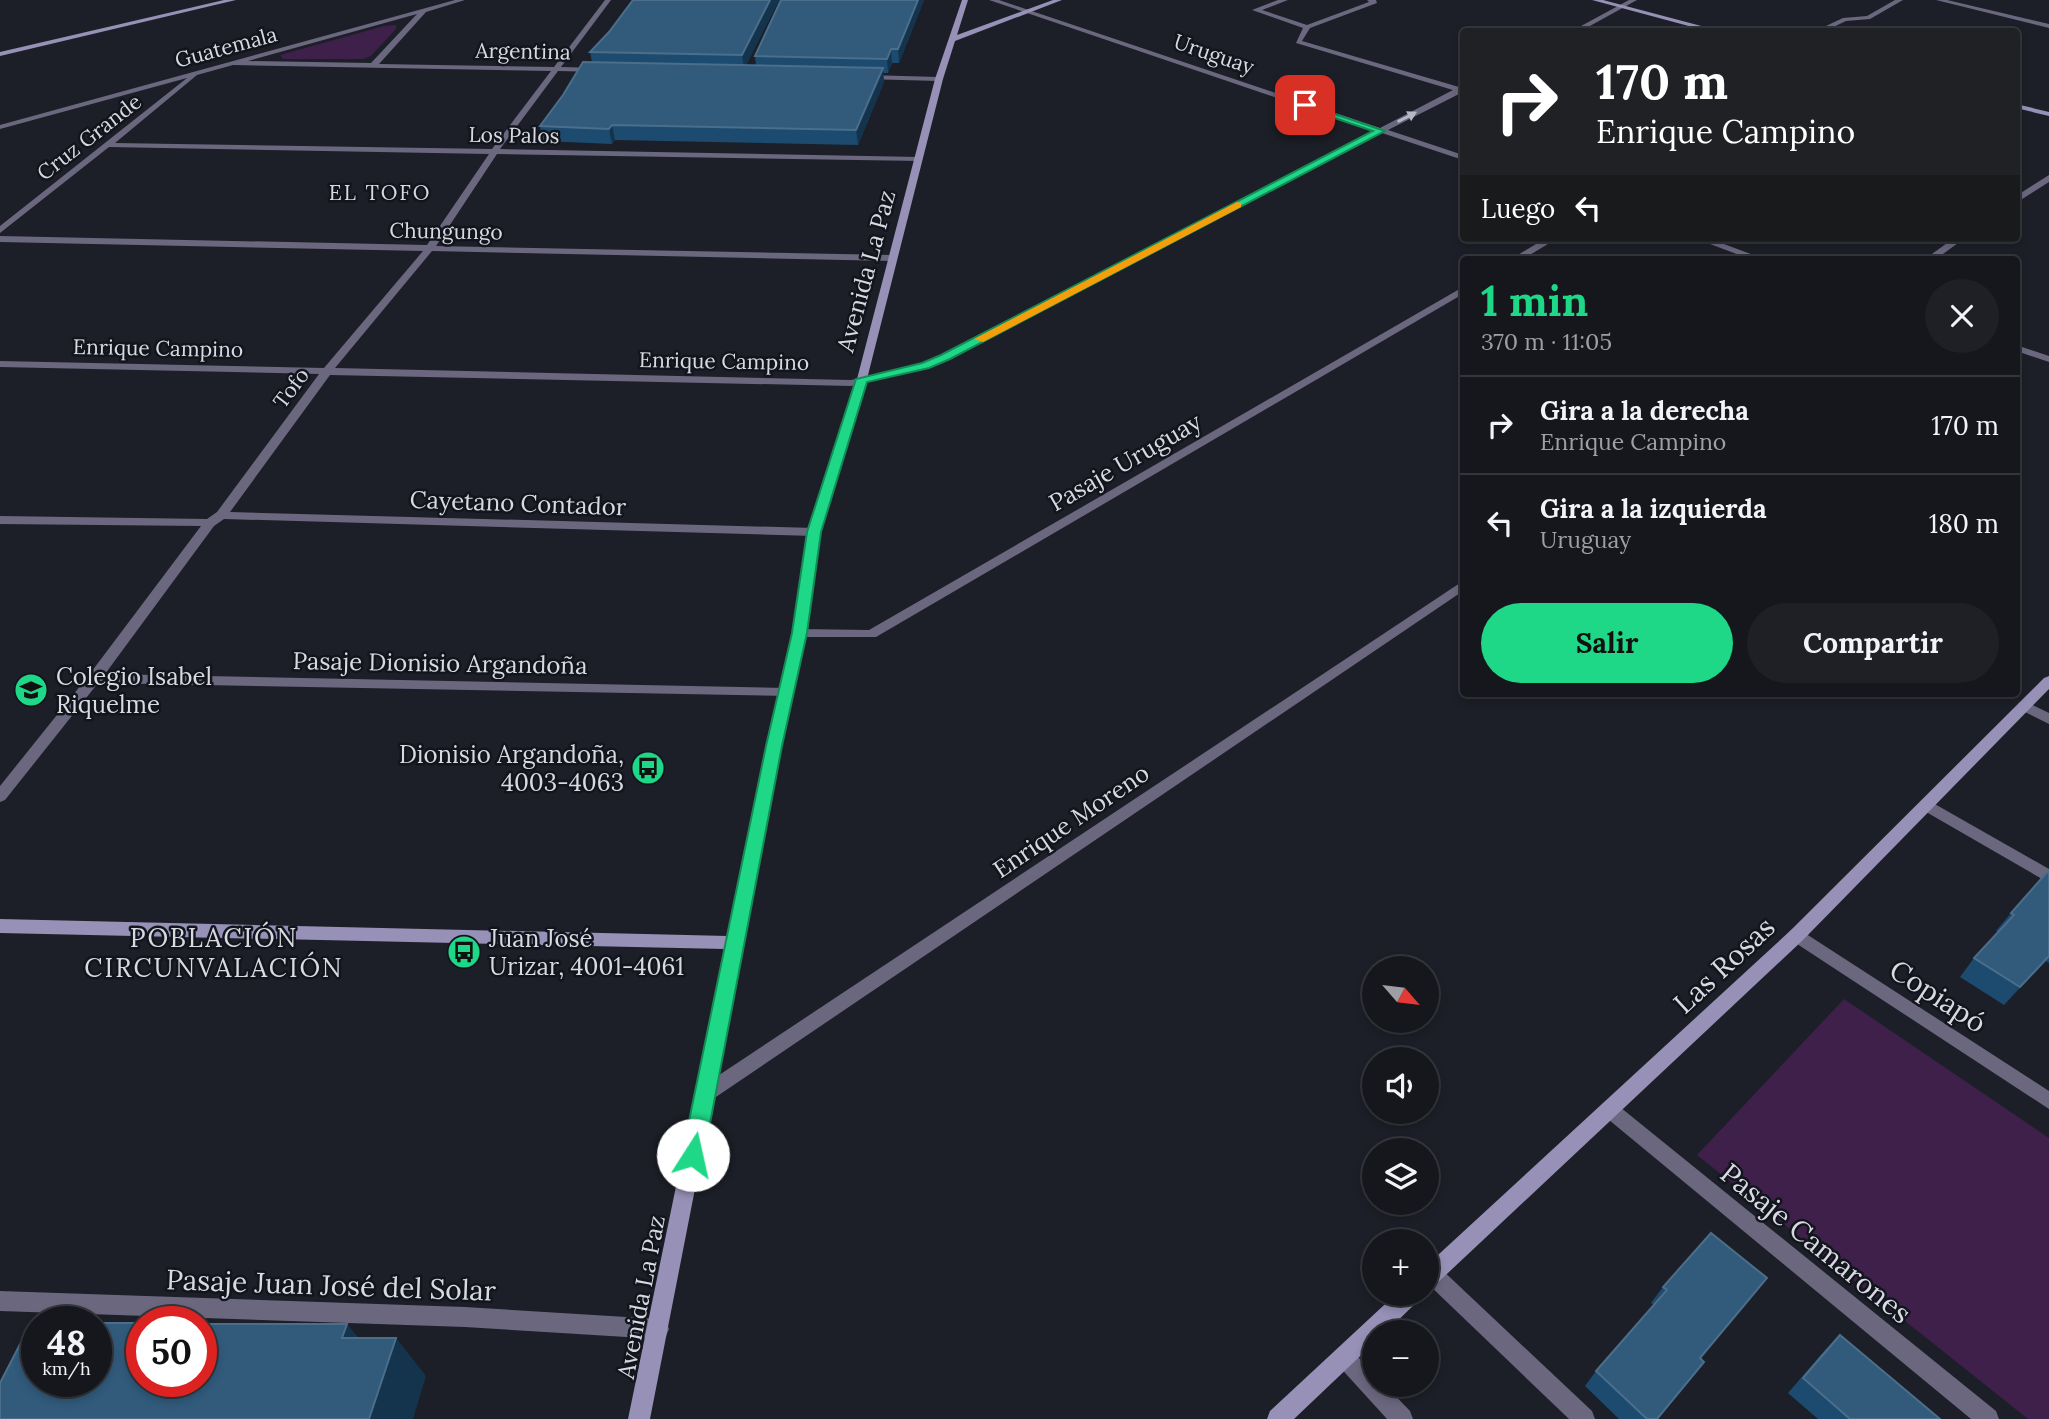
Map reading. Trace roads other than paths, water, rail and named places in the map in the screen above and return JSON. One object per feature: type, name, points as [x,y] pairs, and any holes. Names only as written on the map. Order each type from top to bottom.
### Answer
[{"type":"street","points":[[0,54],[233,0]]},
{"type":"street","name":"Guatemala","points":[[0,127],[462,0]]},
{"type":"street","name":"Tofo","points":[[0,796],[94,678],[327,372],[430,248],[494,152],[608,0]]},
{"type":"street","name":"Avenida La Paz","points":[[639,1419],[799,633],[814,532],[862,379],[939,79],[965,0]]},
{"type":"street","name":"Uruguay","points":[[992,0],[1460,157]]},
{"type":"street","points":[[951,40],[1059,0]]},
{"type":"street","points":[[1284,0],[1255,10],[1307,27]]},
{"type":"street","points":[[1370,0],[1375,2],[1307,27],[1298,41],[1460,88]]},
{"type":"street","points":[[1595,0],[1705,28]]},
{"type":"street","points":[[1581,28],[1634,0]]},
{"type":"street","points":[[1825,28],[1845,19],[1868,18],[1900,0]]},
{"type":"street","points":[[1939,0],[2049,26]]},
{"type":"street","points":[[374,65],[425,10]]},
{"type":"street","name":"Argentina","points":[[232,64],[612,70]]},
{"type":"street","name":"Cruz Grande","points":[[0,230],[199,72]]},
{"type":"street","points":[[857,77],[939,79]]},
{"type":"street","name":"Enrique Campino","points":[[0,364],[850,383],[925,366],[945,357],[1460,90]]},
{"type":"street","points":[[2020,107],[2049,114]]},
{"type":"street","name":"Los Palos","points":[[108,145],[919,159]]},
{"type":"street","points":[[2020,197],[2049,178]]},
{"type":"street","name":"Chungungo","points":[[0,239],[892,258]]},
{"type":"street","points":[[1522,256],[1546,242]]},
{"type":"street","points":[[1710,242],[1750,256]]},
{"type":"street","points":[[1934,256],[1954,242]]},
{"type":"street","name":"Pasaje Uruguay","points":[[799,633],[871,634],[1460,292]]},
{"type":"street","points":[[2020,349],[2049,359]]},
{"type":"street","name":"Cayetano Contador","points":[[0,520],[215,519],[814,532]]},
{"type":"street","name":"Enrique Moreno","points":[[704,1095],[1460,586]]},
{"type":"street","name":"Pasaje Dionisio Argandoña","points":[[94,678],[785,693]]},
{"type":"street","name":"Las Rosas","points":[[1439,1268],[1797,935],[2049,681]]},
{"type":"street","points":[[2024,706],[2049,719]]},
{"type":"street","points":[[1926,805],[2049,877]]},
{"type":"street","points":[[0,926],[734,943]]},
{"type":"street","name":"Copiapó","points":[[1797,935],[2049,1101]]},
{"type":"street","name":"Pasaje Camarones","points":[[1609,1109],[1988,1419]]},
{"type":"street","points":[[1439,1286],[1584,1419]]},
{"type":"street","name":"Pasaje Juan José del Solar","points":[[0,1301],[465,1317],[659,1329]]},
{"type":"street","points":[[1278,1419],[1398,1306]]},
{"type":"street","points":[[1344,1357],[1402,1419]]},
{"type":"place","name":"Colegio Isabel Riquelme","points":[[31,690]]},
{"type":"place","name":"Dionisio Argandoña, 4003-4063","points":[[648,768]]},
{"type":"place","name":"Juan José Urizar, 4001-4061","points":[[464,952]]},
{"type":"district","name":"EL TOFO","points":[[380,192]]},
{"type":"district","name":"POBLACIÓN CIRCUNVALACIÓN","points":[[214,952]]}]
